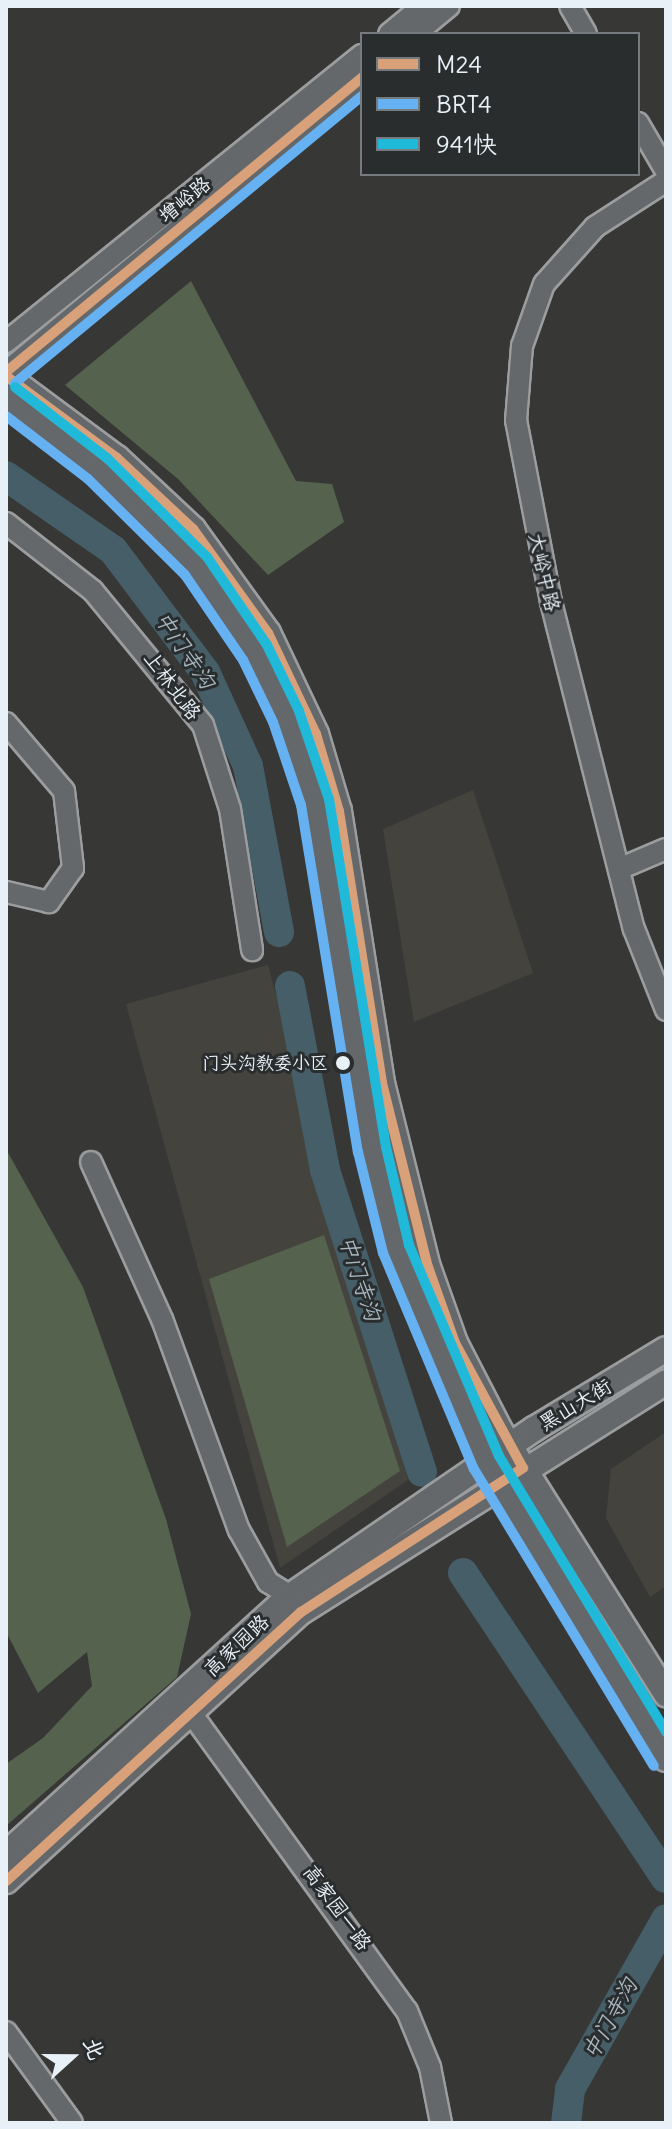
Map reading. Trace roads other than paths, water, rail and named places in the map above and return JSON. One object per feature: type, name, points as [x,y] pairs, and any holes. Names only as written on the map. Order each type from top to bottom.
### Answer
[{"type":"main road","points":[[6,374],[117,458],[193,529],[268,633],[316,734],[339,811],[382,1083],[419,1236],[455,1343],[510,1447],[666,1694]]},
{"type":"main road","points":[[6,398],[97,468],[196,566],[255,653],[286,717],[315,802],[372,1150],[396,1249],[492,1472],[666,1759]]},
{"type":"main road","name":"黑山大街","points":[[492,1472],[510,1447],[666,1349]]},
{"type":"main road","name":"黑山大街","points":[[492,1472],[523,1468],[666,1382]]},
{"type":"main road","name":"高家园路","points":[[6,1854],[290,1596],[492,1472]]},
{"type":"main road","name":"高家园路","points":[[6,1881],[301,1612],[492,1472]]},
{"type":"street","points":[[391,32],[423,6]]},
{"type":"street","points":[[417,32],[449,6]]},
{"type":"street","points":[[570,6],[585,32]]},
{"type":"street","name":"增峪路","points":[[6,342],[360,57]]},
{"type":"street","name":"增峪路","points":[[6,374],[360,80]]},
{"type":"street","points":[[640,126],[666,171]]},
{"type":"street","name":"大峪中路","points":[[666,181],[595,227],[544,284],[522,346],[516,420],[551,602],[619,869],[666,1010]]},
{"type":"street","name":"上林北路","points":[[6,523],[93,591],[203,725],[230,809],[252,950]]},
{"type":"street","points":[[6,723],[64,791],[73,868],[49,902],[6,892]]},
{"type":"street","points":[[619,869],[666,849]]},
{"type":"street","points":[[91,1162],[162,1319],[239,1530],[268,1582],[290,1596]]},
{"type":"street","name":"高家园一路","points":[[191,1713],[407,2011],[430,2067],[441,2123]]},
{"type":"street","points":[[6,2032],[72,2123]]},
{"type":"waterway","name":"中门寺沟","points":[[6,476],[113,550],[205,672],[248,766],[279,932]]},
{"type":"waterway","name":"中门寺沟","points":[[290,986],[325,1170],[422,1472]]},
{"type":"waterway","name":"中门寺沟","points":[[463,1573],[666,1878]]},
{"type":"waterway","name":"中门寺沟","points":[[566,2123],[570,2089],[666,1919]]},
{"type":"place","name":"门头沟教委小区","points":[[343,1063]]}]
